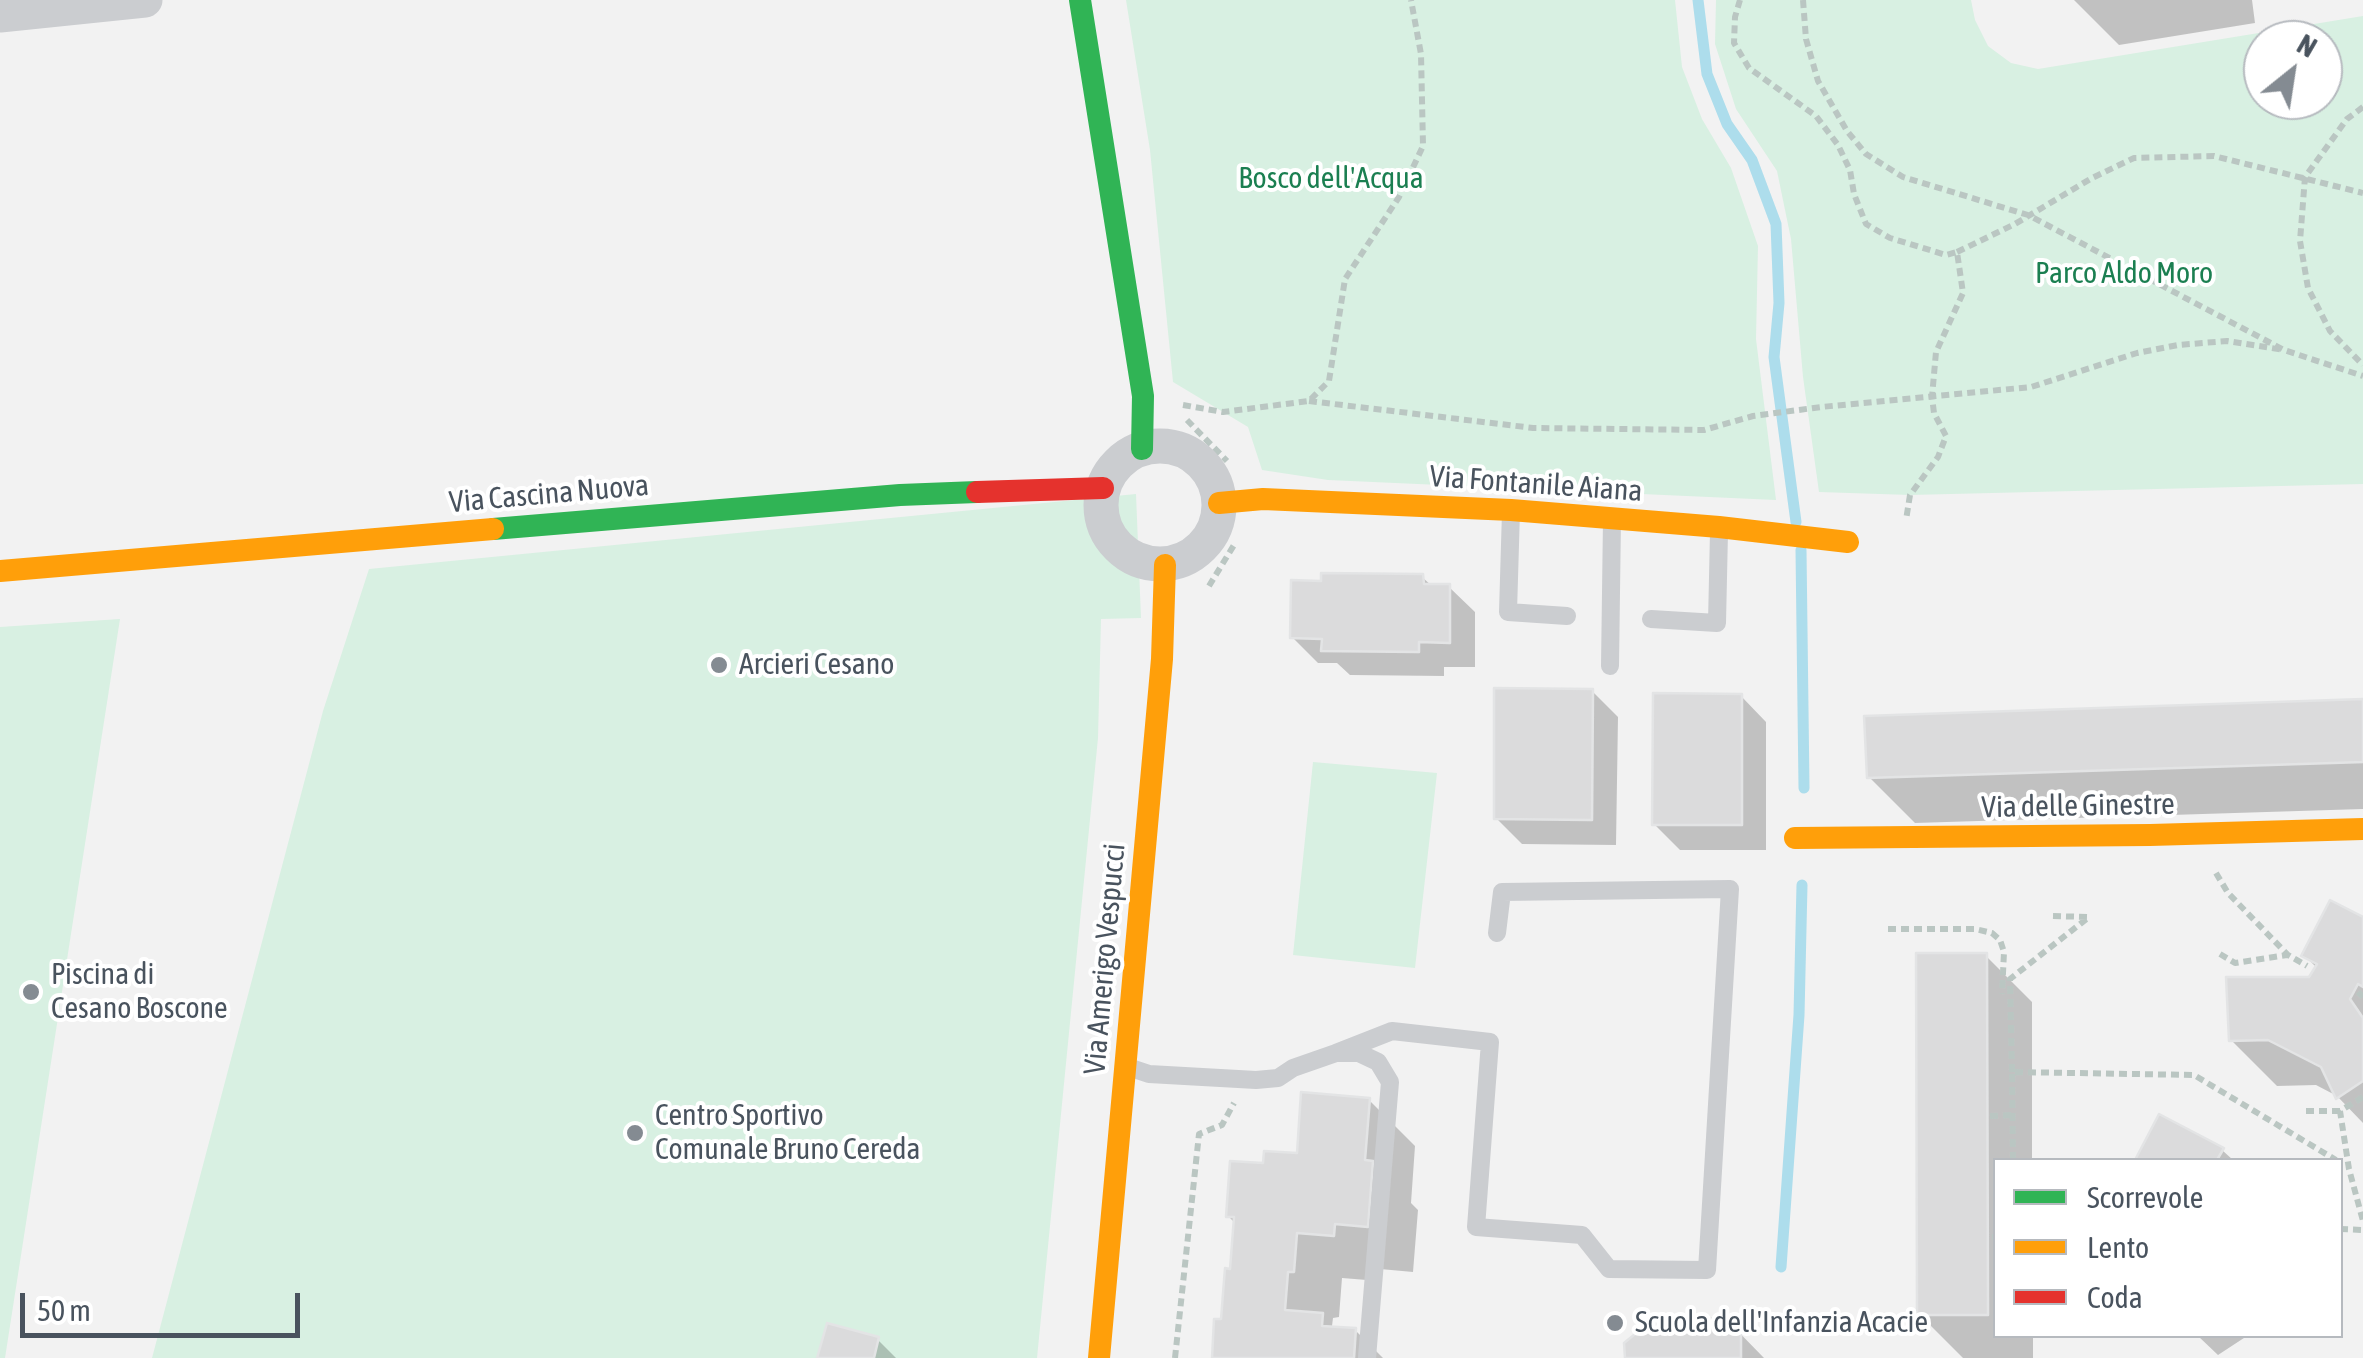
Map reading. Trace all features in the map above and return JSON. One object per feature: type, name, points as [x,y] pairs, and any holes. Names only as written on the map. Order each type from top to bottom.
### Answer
[{"type":"street","points":[[0,15],[145,0]]},
{"type":"street","points":[[1080,0],[1143,396],[1142,449]]},
{"type":"street","points":[[1142,449],[1178,449],[1194,457],[1216,485],[1219,503],[1210,537],[1198,551],[1182,560],[1146,563],[1113,543],[1104,526],[1100,506],[1103,488],[1112,470],[1125,457],[1142,449]]},
{"type":"street","name":"Via Cascina Nuova","points":[[0,571],[900,495],[1103,488]]},
{"type":"street","name":"Via Fontanile Aiana","points":[[1219,503],[1264,499],[1511,510],[1848,542]]},
{"type":"street","name":"Via Amerigo Vespucci","points":[[1099,1358],[1162,658],[1165,564]]},
{"type":"street","name":"Via delle Ginestre","points":[[1795,838],[2363,829]]},
{"type":"lane","points":[[1511,510],[1508,612],[1567,616]]},
{"type":"lane","points":[[1610,666],[1612,518]]},
{"type":"lane","points":[[1651,618],[1717,623],[1719,527]]},
{"type":"lane","points":[[1125,1066],[1149,1074],[1256,1080],[1278,1078],[1293,1068],[1392,1031],[1490,1042],[1476,1227],[1582,1235],[1609,1269],[1707,1270],[1730,888],[1502,892],[1497,933]]},
{"type":"lane","points":[[1336,1053],[1359,1053],[1378,1062],[1390,1082],[1367,1358]]},
{"type":"path","points":[[1309,402],[1329,381],[1345,279],[1399,197],[1422,146],[1421,54],[1411,0]]},
{"type":"path","points":[[1740,0],[1734,44],[1749,68],[1816,116],[1838,145],[1850,170],[1866,224],[1890,238],[1946,255],[1956,252],[2134,158],[2214,156],[2363,193]]},
{"type":"path","points":[[1803,0],[1806,39],[1818,82],[1847,131],[1866,154],[1903,177],[2028,215],[2284,350]]},
{"type":"path","points":[[2363,107],[2347,120],[2305,177],[2300,241],[2308,288],[2330,331],[2363,365]]},
{"type":"path","points":[[1906,520],[1910,496],[1938,457],[1946,436],[1934,413],[1932,397],[1936,352],[1963,293],[1956,252]]},
{"type":"path","points":[[1143,396],[1223,412],[1309,402],[1533,428],[1704,430],[1754,416],[1821,407],[2032,387],[2137,353],[2178,345],[2227,341],[2284,350],[2363,376]]},
{"type":"path","points":[[2214,866],[2228,893],[2288,955],[2306,966]]},
{"type":"path","points":[[2007,993],[2010,979],[2088,917],[2053,916]]},
{"type":"path","points":[[1888,929],[1975,929],[1992,933],[2000,940],[2012,1072],[2013,1158]]},
{"type":"path","points":[[2220,954],[2234,964],[2288,955]]},
{"type":"path","points":[[1990,994],[2007,993]]},
{"type":"path","points":[[2012,1072],[2194,1075],[2331,1158]]},
{"type":"path","points":[[1175,1358],[1199,1134],[1222,1125],[1231,1105],[1256,1080]]},
{"type":"path","points":[[2306,1111],[2340,1112],[2363,1097]]},
{"type":"path","points":[[2340,1112],[2363,1221]]},
{"type":"path","points":[[1990,1116],[2013,1115]]},
{"type":"path","points":[[2343,1165],[2349,1168]]},
{"type":"green space","name":"Bosco dell'Acqua","points":[[1126,0],[1675,0],[1682,67],[1702,119],[1731,168],[1758,246],[1756,339],[1776,500],[1328,480],[1262,470],[1248,427],[1173,382],[1150,150]]},
{"type":"green space","name":"Parco Aldo Moro","points":[[1716,0],[1971,0],[1975,20],[1988,46],[2011,63],[2038,69],[2243,36],[2243,120],[2343,120],[2343,20],[2338,20],[2363,16],[2363,484],[1910,495],[1819,492],[1803,377],[1791,239],[1777,171],[1736,109],[1715,44]]},
{"type":"green space","name":"Centro Sportivo Comunale Bruno Cereda","points":[[1136,494],[1141,618],[1101,619],[1098,738],[1037,1358],[152,1358],[323,711],[369,569]]},
{"type":"green space","name":"Piscina di Cesano Boscone","points":[[120,619],[5,1358],[0,1358],[0,627]]},
{"type":"green space","points":[[1313,762],[1437,773],[1415,968],[1293,955]]},
{"type":"building","points":[[1321,573],[1423,574],[1424,584],[1450,584],[1450,643],[1419,642],[1419,652],[1321,651],[1322,639],[1290,638],[1291,580],[1321,581]]},
{"type":"building","points":[[1494,688],[1593,689],[1592,820],[1494,819]]},
{"type":"building","points":[[1653,693],[1742,694],[1742,825],[1652,825]]},
{"type":"building","points":[[2363,699],[2363,762],[1867,778],[1864,716]]},
{"type":"building","points":[[2330,900],[2363,917],[2363,987],[2358,984],[2350,999],[2363,1018],[2363,1081],[2336,1099],[2321,1067],[2268,1040],[2229,1041],[2226,977],[2309,977],[2317,964],[2301,956]]},
{"type":"building","points":[[1916,953],[1987,953],[1988,1315],[1917,1315]]},
{"type":"building","points":[[1301,1092],[1370,1098],[1365,1160],[1373,1161],[1368,1227],[1335,1224],[1334,1236],[1297,1233],[1294,1272],[1288,1272],[1285,1310],[1323,1313],[1322,1326],[1356,1328],[1354,1358],[1212,1358],[1214,1319],[1221,1319],[1225,1268],[1230,1269],[1234,1217],[1226,1217],[1230,1161],[1263,1163],[1264,1151],[1297,1153]]},
{"type":"building","points":[[2159,1114],[2224,1148],[2218,1158],[2136,1158]]},
{"type":"building","points":[[1728,1318],[1741,1331],[1741,1358],[1625,1358],[1624,1343],[1640,1330],[1663,1331],[1675,1319]]},
{"type":"building","points":[[827,1323],[879,1337],[874,1358],[817,1358]]},
{"type":"waterway","points":[[1698,0],[1707,74],[1727,124],[1752,160],[1776,224],[1779,303],[1774,357],[1796,522]]},
{"type":"waterway","points":[[1801,550],[1804,788]]},
{"type":"waterway","points":[[1781,1267],[1799,1015],[1802,885]]},
{"type":"traffic: fast","points":[[1080,0],[1143,396],[1142,449]]},
{"type":"traffic: fast","points":[[493,529],[977,492]]},
{"type":"traffic: slow","points":[[1219,503],[1263,499],[1511,510],[1848,542]]},
{"type":"traffic: slow","points":[[0,571],[493,529]]},
{"type":"traffic: slow","points":[[1099,1358],[1162,659],[1165,565]]},
{"type":"traffic: slow","points":[[1795,838],[2363,829]]},
{"type":"traffic: jam","points":[[977,492],[1103,488]]},
{"type":"place","name":"Arcieri Cesano","points":[[719,665]]},
{"type":"place","name":"Piscina di Cesano Boscone","points":[[31,992]]},
{"type":"place","name":"Centro Sportivo Comunale Bruno Cereda","points":[[635,1133]]},
{"type":"place","name":"Scuola dell'Infanzia Acacie","points":[[1615,1323]]}]
